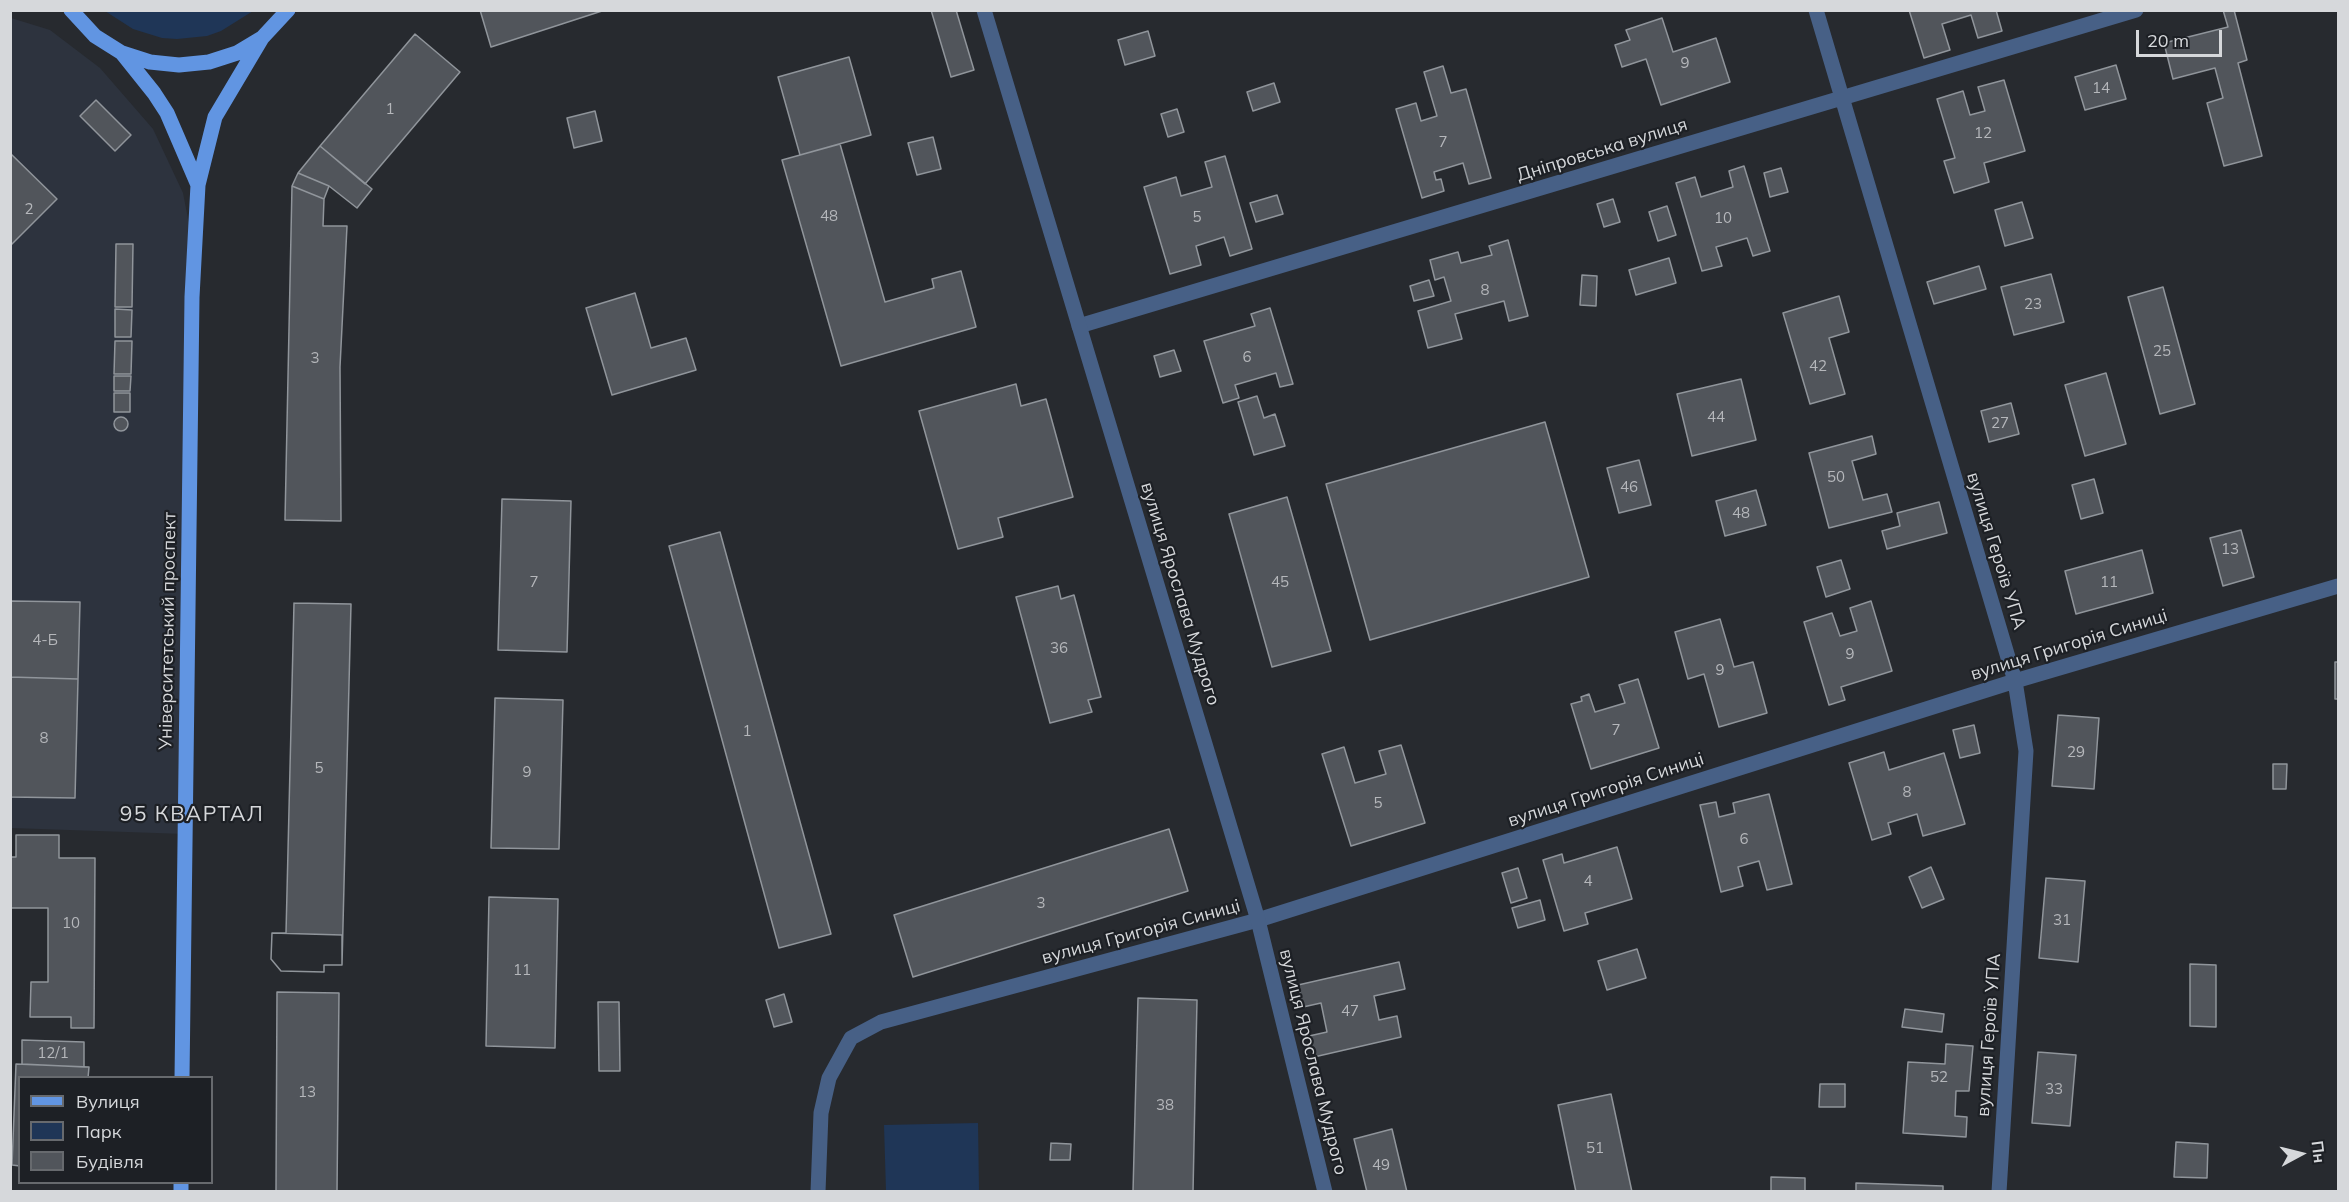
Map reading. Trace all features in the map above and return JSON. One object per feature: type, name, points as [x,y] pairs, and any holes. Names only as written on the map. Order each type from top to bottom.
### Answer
[{"type":"main road","points":[[69,11],[95,36],[122,53],[150,62],[180,66],[209,62],[237,53],[262,38],[288,10]]},
{"type":"main road","name":"Університетський проспект","points":[[182,1076],[192,297],[198,185],[215,117],[262,38]]},
{"type":"main road","points":[[122,53],[167,113],[198,185]]},
{"type":"street","name":"вулиця Ярослава Мудрого","points":[[984,10],[1258,920],[1325,1191]]},
{"type":"street","name":"вулиця Героїв УПА","points":[[1816,10],[2015,681],[2026,752],[1999,1191]]},
{"type":"street","name":"Дніпровська вулиця","points":[[1079,326],[2136,10]]},
{"type":"street","name":"вулиця Григорія Синиці","points":[[818,1191],[821,1113],[829,1078],[851,1038],[882,1022],[1258,920],[2015,681],[2338,586]]},
{"type":"shaded area","points":[[11,18],[50,30],[100,68],[153,129],[183,193],[194,250],[185,834],[11,828]]},
{"type":"green space","points":[[105,11],[253,11],[221,31],[207,36],[177,39],[162,38],[133,29]]},
{"type":"green space","points":[[978,1123],[979,1191],[886,1191],[884,1125]]},
{"type":"building","points":[[480,10],[605,10],[491,47]]},
{"type":"building","points":[[931,10],[956,10],[974,70],[951,77]]},
{"type":"building","points":[[1909,10],[1996,10],[2002,31],[1978,38],[1971,15],[1942,24],[1950,50],[1924,58]]},
{"type":"building","points":[[2223,10],[2234,10],[2247,60],[2238,63],[2262,156],[2224,166],[2207,103],[2223,98],[2215,68],[2173,79],[2164,43],[2228,27]]},
{"type":"building","points":[[1662,18],[1673,52],[1716,38],[1730,82],[1661,105],[1646,59],[1622,67],[1615,45],[1630,40],[1626,30]]},
{"type":"building","points":[[1148,31],[1155,56],[1125,65],[1118,40]]},
{"type":"building","points":[[415,34],[460,72],[365,184],[320,146]]},
{"type":"building","points":[[849,57],[871,135],[800,155],[778,77]]},
{"type":"building","points":[[2116,65],[2126,99],[2085,110],[2075,77]]},
{"type":"building","points":[[1443,66],[1451,93],[1466,89],[1491,178],[1469,184],[1463,163],[1434,172],[1436,180],[1441,179],[1444,191],[1422,198],[1396,109],[1416,103],[1421,121],[1437,116],[1424,72]]},
{"type":"building","points":[[2004,80],[2025,151],[1984,163],[1989,182],[1954,193],[1944,161],[1955,158],[1937,99],[1963,91],[1970,115],[1985,111],[1978,87]]},
{"type":"building","points":[[1274,83],[1280,102],[1253,111],[1247,92]]},
{"type":"building","points":[[96,100],[131,135],[115,151],[80,116]]},
{"type":"building","points":[[1177,109],[1184,132],[1168,137],[1161,114]]},
{"type":"building","points":[[595,111],[602,141],[574,148],[567,118]]},
{"type":"building","points":[[933,137],[941,169],[917,175],[908,143]]},
{"type":"building","points":[[840,144],[885,302],[934,288],[932,279],[961,271],[976,327],[841,366],[782,160]]},
{"type":"building","points":[[320,146],[372,189],[357,208],[329,186],[298,173]]},
{"type":"building","points":[[10,153],[57,199],[10,246]]},
{"type":"building","points":[[1225,156],[1252,249],[1230,256],[1224,237],[1196,246],[1201,265],[1170,274],[1144,187],[1176,177],[1181,196],[1212,187],[1205,162]]},
{"type":"building","points":[[1744,166],[1770,251],[1753,256],[1747,238],[1716,247],[1722,266],[1702,271],[1676,183],[1695,177],[1701,197],[1733,187],[1729,171]]},
{"type":"building","points":[[1781,168],[1788,192],[1770,197],[1764,173]]},
{"type":"building","points":[[298,173],[329,186],[324,199],[292,186]]},
{"type":"building","points":[[292,186],[324,199],[323,226],[347,226],[340,367],[341,521],[285,520]]},
{"type":"building","points":[[1277,195],[1283,214],[1256,222],[1250,203]]},
{"type":"building","points":[[1613,199],[1620,222],[1604,227],[1597,204]]},
{"type":"building","points":[[2022,202],[2033,238],[2005,246],[1995,210]]},
{"type":"building","points":[[1667,206],[1676,235],[1658,241],[1649,212]]},
{"type":"building","points":[[1508,240],[1528,316],[1509,321],[1504,301],[1455,314],[1462,339],[1428,348],[1418,311],[1451,301],[1444,277],[1435,280],[1430,260],[1458,252],[1461,263],[1492,255],[1489,246]]},
{"type":"building","points":[[116,244],[133,244],[132,307],[115,307]]},
{"type":"building","points":[[1669,258],[1676,283],[1636,295],[1629,270]]},
{"type":"building","points":[[1979,266],[1986,289],[1934,304],[1927,282]]},
{"type":"building","points":[[2051,274],[2064,322],[2014,335],[2001,287]]},
{"type":"building","points":[[1582,275],[1597,276],[1596,306],[1580,305]]},
{"type":"building","points":[[1429,280],[1434,296],[1414,301],[1410,286]]},
{"type":"building","points":[[2163,287],[2195,404],[2160,414],[2128,297]]},
{"type":"building","points":[[635,293],[651,348],[686,338],[696,370],[612,395],[586,308]]},
{"type":"building","points":[[1839,296],[1849,332],[1829,338],[1845,394],[1810,404],[1783,313]]},
{"type":"building","points":[[1270,308],[1293,384],[1280,387],[1276,373],[1235,385],[1239,398],[1223,403],[1204,341],[1255,326],[1251,314]]},
{"type":"building","points":[[115,309],[132,310],[131,337],[115,337]]},
{"type":"building","points":[[115,341],[132,341],[131,374],[114,374]]},
{"type":"building","points":[[1174,350],[1181,371],[1160,377],[1154,356]]},
{"type":"building","points":[[2106,373],[2126,444],[2085,456],[2065,385]]},
{"type":"building","points":[[114,376],[131,376],[130,391],[114,391]]},
{"type":"building","points":[[1741,379],[1756,440],[1692,456],[1677,394]]},
{"type":"building","points":[[1016,384],[1021,406],[1046,399],[1073,497],[998,518],[1003,537],[958,549],[919,411]]},
{"type":"building","points":[[114,393],[130,393],[130,412],[114,412]]},
{"type":"building","points":[[1257,396],[1264,418],[1275,414],[1285,446],[1254,455],[1238,402]]},
{"type":"building","points":[[2011,403],[2019,434],[1989,442],[1981,411]]},
{"type":"building","points":[[118,417],[124,417],[128,424],[124,431],[118,431],[114,427],[114,421]]},
{"type":"building","points":[[1545,422],[1589,577],[1370,640],[1326,484]]},
{"type":"building","points":[[1872,436],[1876,454],[1852,461],[1863,500],[1887,494],[1892,512],[1829,528],[1809,453]]},
{"type":"building","points":[[1639,460],[1651,505],[1619,513],[1607,468]]},
{"type":"building","points":[[2094,479],[2103,513],[2081,519],[2072,485]]},
{"type":"building","points":[[1756,490],[1766,525],[1725,536],[1716,501]]},
{"type":"building","points":[[1287,497],[1331,651],[1272,667],[1229,514]]},
{"type":"building","points":[[502,499],[571,501],[567,652],[498,650]]},
{"type":"building","points":[[1939,502],[1947,533],[1887,549],[1882,531],[1900,526],[1897,513]]},
{"type":"building","points":[[2241,530],[2254,577],[2223,586],[2210,538]]},
{"type":"building","points":[[720,532],[831,934],[779,948],[669,546]]},
{"type":"building","points":[[2142,550],[2153,593],[2076,614],[2065,571]]},
{"type":"building","points":[[1841,560],[1850,589],[1826,597],[1817,567]]},
{"type":"building","points":[[1058,586],[1061,599],[1074,595],[1101,697],[1088,700],[1092,712],[1050,723],[1016,597]]},
{"type":"building","points":[[10,601],[80,602],[78,679],[10,677]]},
{"type":"building","points":[[1871,601],[1892,671],[1841,687],[1845,700],[1829,705],[1804,622],[1832,613],[1840,636],[1857,631],[1850,608]]},
{"type":"building","points":[[294,603],[351,604],[342,965],[324,965],[324,972],[281,971],[271,959],[272,933],[286,933]]},
{"type":"building","points":[[1720,619],[1734,667],[1753,662],[1767,713],[1719,727],[1704,674],[1688,679],[1675,632]]},
{"type":"building","points":[[2335,662],[2338,662],[2338,699],[2335,699]]},
{"type":"building","points":[[10,677],[78,679],[75,798],[10,797]]},
{"type":"building","points":[[1638,679],[1659,748],[1591,769],[1571,704],[1582,701],[1581,697],[1589,694],[1595,712],[1625,703],[1619,685]]},
{"type":"building","points":[[495,698],[563,700],[559,849],[491,848]]},
{"type":"building","points":[[2058,715],[2099,718],[2094,789],[2052,786]]},
{"type":"building","points":[[1974,725],[1980,753],[1960,758],[1953,730]]},
{"type":"building","points":[[1401,745],[1425,823],[1351,846],[1322,754],[1344,747],[1355,783],[1386,774],[1379,751]]},
{"type":"building","points":[[1884,752],[1889,770],[1944,753],[1965,824],[1923,836],[1917,814],[1888,823],[1891,834],[1872,840],[1849,763]]},
{"type":"building","points":[[2273,764],[2287,764],[2286,789],[2273,789]]},
{"type":"building","points":[[1769,794],[1792,884],[1767,890],[1759,861],[1738,867],[1743,886],[1721,892],[1700,805],[1716,802],[1719,817],[1735,813],[1733,803]]},
{"type":"building","points":[[1169,829],[1188,891],[913,977],[894,915]]},
{"type":"building","points":[[16,835],[59,835],[59,858],[95,858],[94,1028],[71,1028],[71,1017],[30,1017],[31,982],[48,982],[48,908],[10,908],[10,857],[16,857]]},
{"type":"building","points":[[1617,847],[1632,899],[1585,913],[1588,924],[1564,931],[1543,860],[1562,854],[1564,863]]},
{"type":"building","points":[[1931,867],[1944,899],[1922,908],[1909,877]]},
{"type":"building","points":[[1518,868],[1527,898],[1511,903],[1502,873]]},
{"type":"building","points":[[2046,878],[2085,881],[2078,962],[2039,958]]},
{"type":"building","points":[[489,897],[558,899],[555,1048],[486,1046]]},
{"type":"building","points":[[1540,900],[1545,920],[1518,928],[1512,908]]},
{"type":"building","points":[[272,933],[342,935],[342,965],[324,965],[324,972],[281,971],[271,959]]},
{"type":"building","points":[[1637,949],[1646,978],[1607,990],[1598,961]]},
{"type":"building","points":[[1399,962],[1405,989],[1374,996],[1379,1020],[1397,1016],[1401,1037],[1314,1057],[1309,1036],[1327,1032],[1321,1003],[1303,1007],[1298,985]]},
{"type":"building","points":[[2190,964],[2216,965],[2216,1027],[2190,1026]]},
{"type":"building","points":[[277,992],[339,993],[337,1192],[276,1192]]},
{"type":"building","points":[[784,994],[792,1022],[774,1027],[766,1000]]},
{"type":"building","points":[[1138,998],[1197,1000],[1193,1192],[1133,1192]]},
{"type":"building","points":[[598,1002],[619,1002],[620,1071],[599,1071]]},
{"type":"building","points":[[1905,1009],[1944,1014],[1942,1032],[1902,1027]]},
{"type":"building","points":[[22,1040],[84,1042],[84,1067],[22,1064]]},
{"type":"building","points":[[1946,1044],[1973,1046],[1969,1091],[1956,1091],[1955,1116],[1967,1117],[1966,1137],[1903,1133],[1908,1062],[1945,1064]]},
{"type":"building","points":[[2038,1052],[2076,1055],[2070,1126],[2032,1123]]},
{"type":"building","points":[[16,1064],[89,1067],[88,1076],[18,1076],[18,1166],[12,1165]]},
{"type":"building","points":[[1820,1084],[1845,1084],[1845,1107],[1819,1107]]},
{"type":"building","points":[[1611,1094],[1632,1192],[1576,1192],[1558,1105]]},
{"type":"building","points":[[1392,1129],[1407,1192],[1367,1192],[1354,1139]]},
{"type":"building","points":[[2176,1142],[2208,1144],[2207,1178],[2174,1177]]},
{"type":"building","points":[[1051,1143],[1071,1144],[1070,1160],[1050,1160]]},
{"type":"building","points":[[1771,1177],[1805,1178],[1805,1192],[1771,1192]]},
{"type":"building","points":[[1856,1183],[1943,1186],[1943,1192],[1856,1192]]},
{"type":"district","name":"95 КВАРТАЛ","points":[[192,815]]}]
